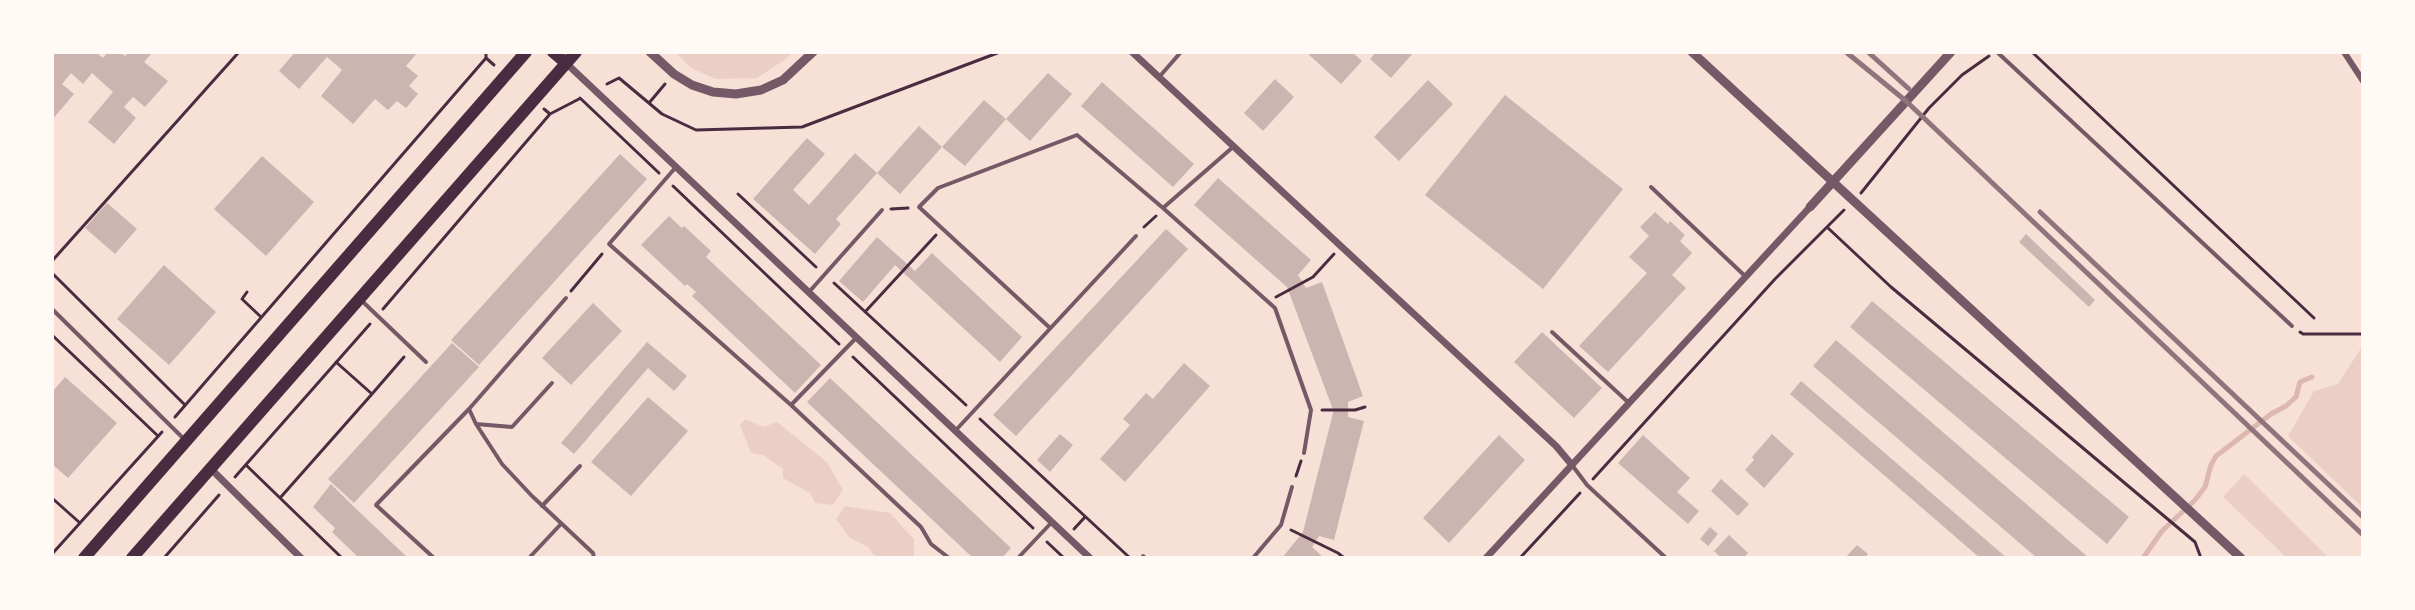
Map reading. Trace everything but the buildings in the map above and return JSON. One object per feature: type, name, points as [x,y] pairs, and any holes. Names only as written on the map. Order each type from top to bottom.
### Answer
[{"type":"main road","points":[[84,558],[526,52]]},
{"type":"main road","points":[[553,52],[566,63]]},
{"type":"main road","points":[[132,558],[576,52]]},
{"type":"street","points":[[650,52],[674,74],[692,85],[713,92],[736,94],[761,90],[783,80],[813,52]]},
{"type":"street","points":[[1132,52],[1556,446],[1572,465]]},
{"type":"street","points":[[1692,52],[2238,557]]},
{"type":"street","points":[[1486,558],[1951,52]]},
{"type":"street","points":[[2344,52],[2363,81]]},
{"type":"street","points":[[566,63],[1090,558]]},
{"type":"street","points":[[211,469],[301,558]]},
{"type":"lane","points":[[1160,76],[1181,52]]},
{"type":"lane","points":[[1995,52],[2292,326]]},
{"type":"lane","points":[[1050,328],[919,207],[938,188],[1077,135],[1275,308],[1311,410],[1304,453]]},
{"type":"lane","points":[[1163,208],[1234,146]]},
{"type":"lane","points":[[676,167],[609,244],[791,405],[921,527],[931,544],[949,558]]},
{"type":"lane","points":[[1651,187],[1745,276]]},
{"type":"lane","points":[[809,292],[882,210]]},
{"type":"lane","points":[[956,430],[1136,236]]},
{"type":"lane","points":[[434,558],[376,505],[469,409],[566,298]]},
{"type":"lane","points":[[360,299],[426,362]]},
{"type":"lane","points":[[52,309],[186,442]]},
{"type":"lane","points":[[1552,332],[1629,403]]},
{"type":"lane","points":[[791,405],[857,337]]},
{"type":"lane","points":[[476,424],[512,427],[552,383]]},
{"type":"lane","points":[[469,409],[502,464],[593,553],[594,558]]},
{"type":"lane","points":[[1572,465],[1587,485],[1666,558]]},
{"type":"lane","points":[[542,506],[580,466]]},
{"type":"lane","points":[[1253,558],[1281,525],[1292,487]]},
{"type":"lane","points":[[1018,558],[1052,522]]},
{"type":"lane","points":[[529,558],[561,524]]},
{"type":"path","points":[[52,261],[239,52]]},
{"type":"path","points":[[52,554],[486,58],[486,52]]},
{"type":"path","points":[[164,558],[550,114],[619,78],[662,114],[696,130],[802,127],[1000,52]]},
{"type":"path","points":[[1520,558],[1775,279],[1853,202],[1929,108],[1962,75],[1995,52]]},
{"type":"path","points":[[2032,52],[2314,318]]},
{"type":"path","points":[[486,58],[507,76]]},
{"type":"path","points":[[580,98],[1064,558]]},
{"type":"path","points":[[534,100],[550,114]]},
{"type":"path","points":[[738,194],[1130,558]]},
{"type":"path","points":[[882,210],[919,207]]},
{"type":"path","points":[[1136,236],[1163,208]]},
{"type":"path","points":[[1827,227],[1891,287],[2195,542],[2201,558]]},
{"type":"path","points":[[865,312],[942,228]]},
{"type":"path","points":[[566,298],[609,244]]},
{"type":"path","points":[[1268,302],[1313,277],[1342,246]]},
{"type":"path","points":[[52,273],[185,405]]},
{"type":"path","points":[[247,292],[242,299],[261,317]]},
{"type":"path","points":[[2292,326],[2303,334],[2363,334]]},
{"type":"path","points":[[52,335],[158,436]]},
{"type":"path","points":[[280,498],[411,348]]},
{"type":"path","points":[[336,362],[372,394]]},
{"type":"path","points":[[1311,410],[1355,410],[1365,407]]},
{"type":"path","points":[[1292,487],[1304,453]]},
{"type":"path","points":[[246,465],[342,558]]},
{"type":"path","points":[[52,498],[80,523]]},
{"type":"path","points":[[1281,525],[1344,558]]},
{"type":"shaded area","points":[[675,52],[793,52],[757,78],[716,79],[691,68]]},
{"type":"shaded area","points":[[2363,345],[2363,508],[2288,436],[2314,391],[2338,384]]},
{"type":"shaded area","points":[[745,419],[763,427],[777,422],[827,462],[843,490],[833,505],[815,503],[810,493],[783,478],[783,469],[763,455],[751,453],[740,425]]},
{"type":"shaded area","points":[[2244,474],[2329,558],[2287,558],[2223,497]]},
{"type":"shaded area","points":[[845,506],[890,513],[914,539],[914,558],[876,558],[868,547],[849,537],[836,519]]},
{"type":"waterway","points":[[2143,558],[2162,531],[2205,487],[2216,456],[2286,406],[2296,397],[2300,382],[2312,377]]},
{"type":"railway","points":[[1846,52],[1906,101],[2363,535]]},
{"type":"railway","points":[[1868,52],[1909,89]]},
{"type":"railway","points":[[2040,212],[2363,517]]}]
